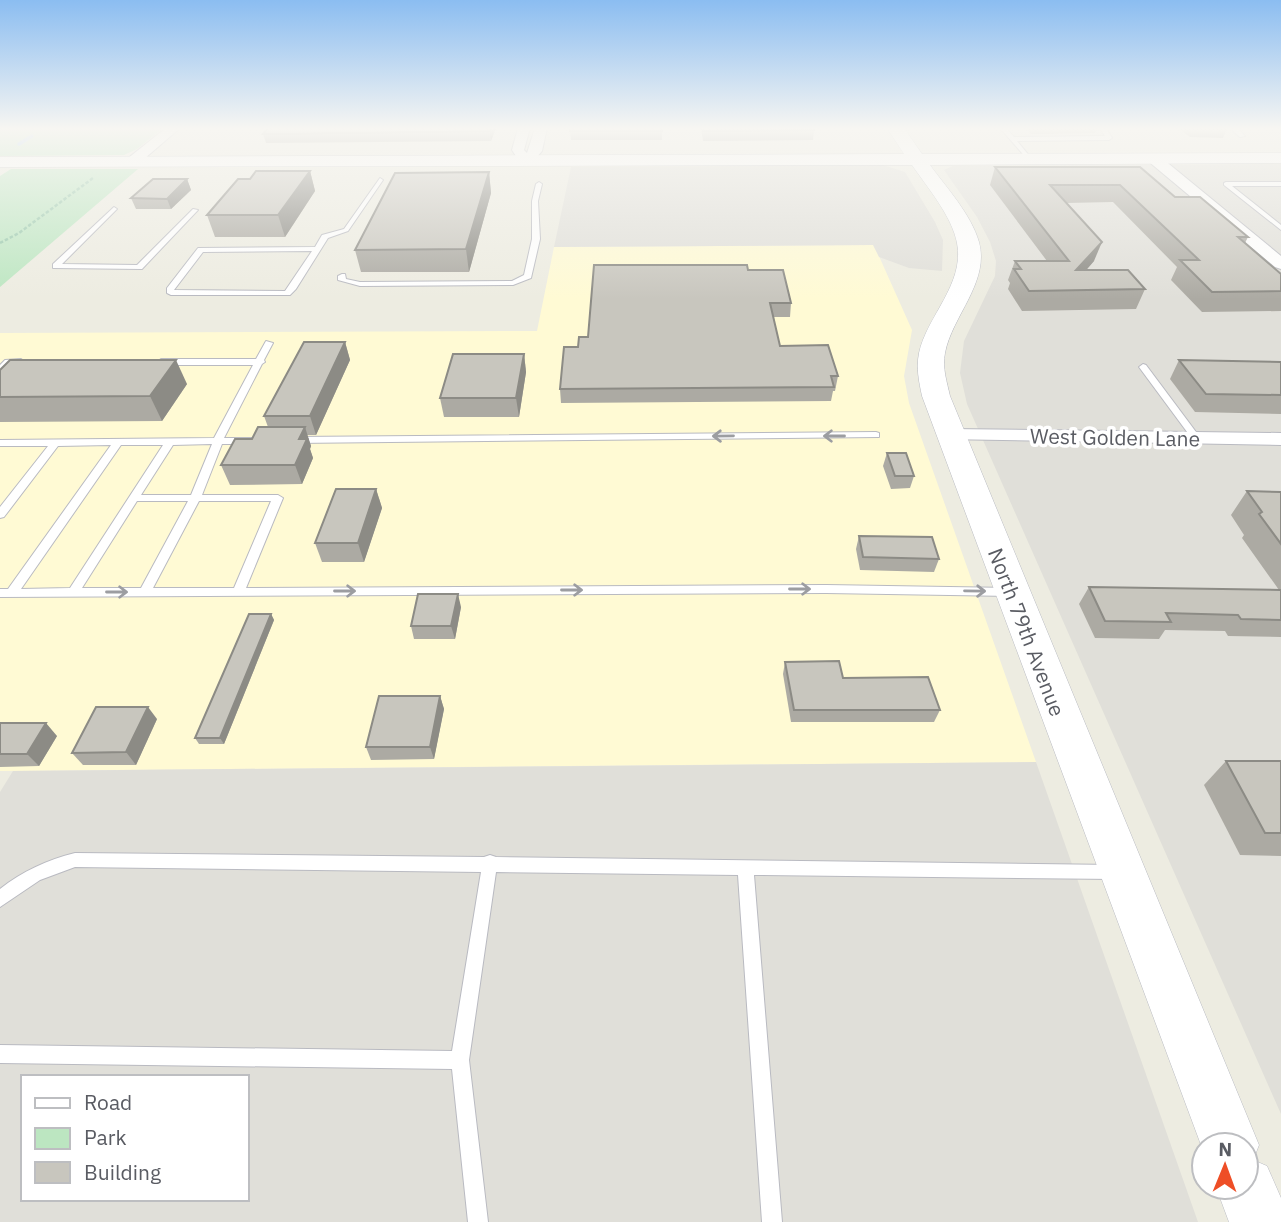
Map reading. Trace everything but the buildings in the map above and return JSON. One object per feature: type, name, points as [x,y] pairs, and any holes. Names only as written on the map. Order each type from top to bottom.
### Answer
[{"type":"main road","name":"North 79th Avenue","points":[[933,185],[959,224],[969,252],[966,277],[937,334],[931,355],[936,396],[949,435],[1224,1131]]},
{"type":"main road","points":[[1251,1201],[1259,1222]]},
{"type":"street","points":[[1186,185],[1281,264]]},
{"type":"street","name":"West Golden Lane","points":[[949,435],[1281,439]]},
{"type":"lane","points":[[317,249],[201,250],[170,290],[172,293],[287,293],[317,249],[325,237],[346,230],[377,185]]},
{"type":"lane","points":[[342,276],[342,280],[360,284],[513,283],[522,280],[528,276],[536,239],[539,185]]},
{"type":"lane","points":[[1227,185],[1281,228]]},
{"type":"lane","points":[[114,209],[56,266],[139,267],[195,210]]},
{"type":"lane","points":[[145,592],[195,498],[218,441],[270,343]]},
{"type":"lane","points":[[0,370],[4,361],[35,362]]},
{"type":"lane","points":[[154,362],[261,362]]},
{"type":"lane","points":[[1143,367],[1196,438]]},
{"type":"lane","points":[[283,440],[876,436]]},
{"type":"lane","points":[[0,443],[270,440]]},
{"type":"lane","points":[[74,592],[170,441]]},
{"type":"lane","points":[[0,514],[56,442]]},
{"type":"lane","points":[[6,592],[118,442]]},
{"type":"lane","points":[[134,498],[278,498],[238,592]]},
{"type":"lane","points":[[6,592],[826,589],[1012,592]]},
{"type":"lane","points":[[0,899],[22,880],[47,866],[75,860],[490,862],[1122,872]]},
{"type":"lane","points":[[478,1222],[460,1060],[490,862]]},
{"type":"lane","points":[[745,867],[772,1222]]},
{"type":"lane","points":[[0,1054],[460,1060]]},
{"type":"path","points":[[0,243],[63,203],[85,185]]},
{"type":"shaded area","points":[[567,185],[913,185],[943,240],[942,271],[909,268],[879,257],[873,245],[554,247]]},
{"type":"shaded area","points":[[955,185],[1281,185],[1281,1114],[967,404],[960,373],[964,341],[995,276],[996,261],[977,217]]},
{"type":"shaded area","points":[[874,245],[912,330],[904,376],[909,403],[1036,762],[0,771],[0,333],[537,331],[554,247]]},
{"type":"shaded area","points":[[1036,762],[1198,1222],[0,1222],[0,792],[13,771]]},
{"type":"green space","points":[[0,185],[119,185],[0,287]]}]
